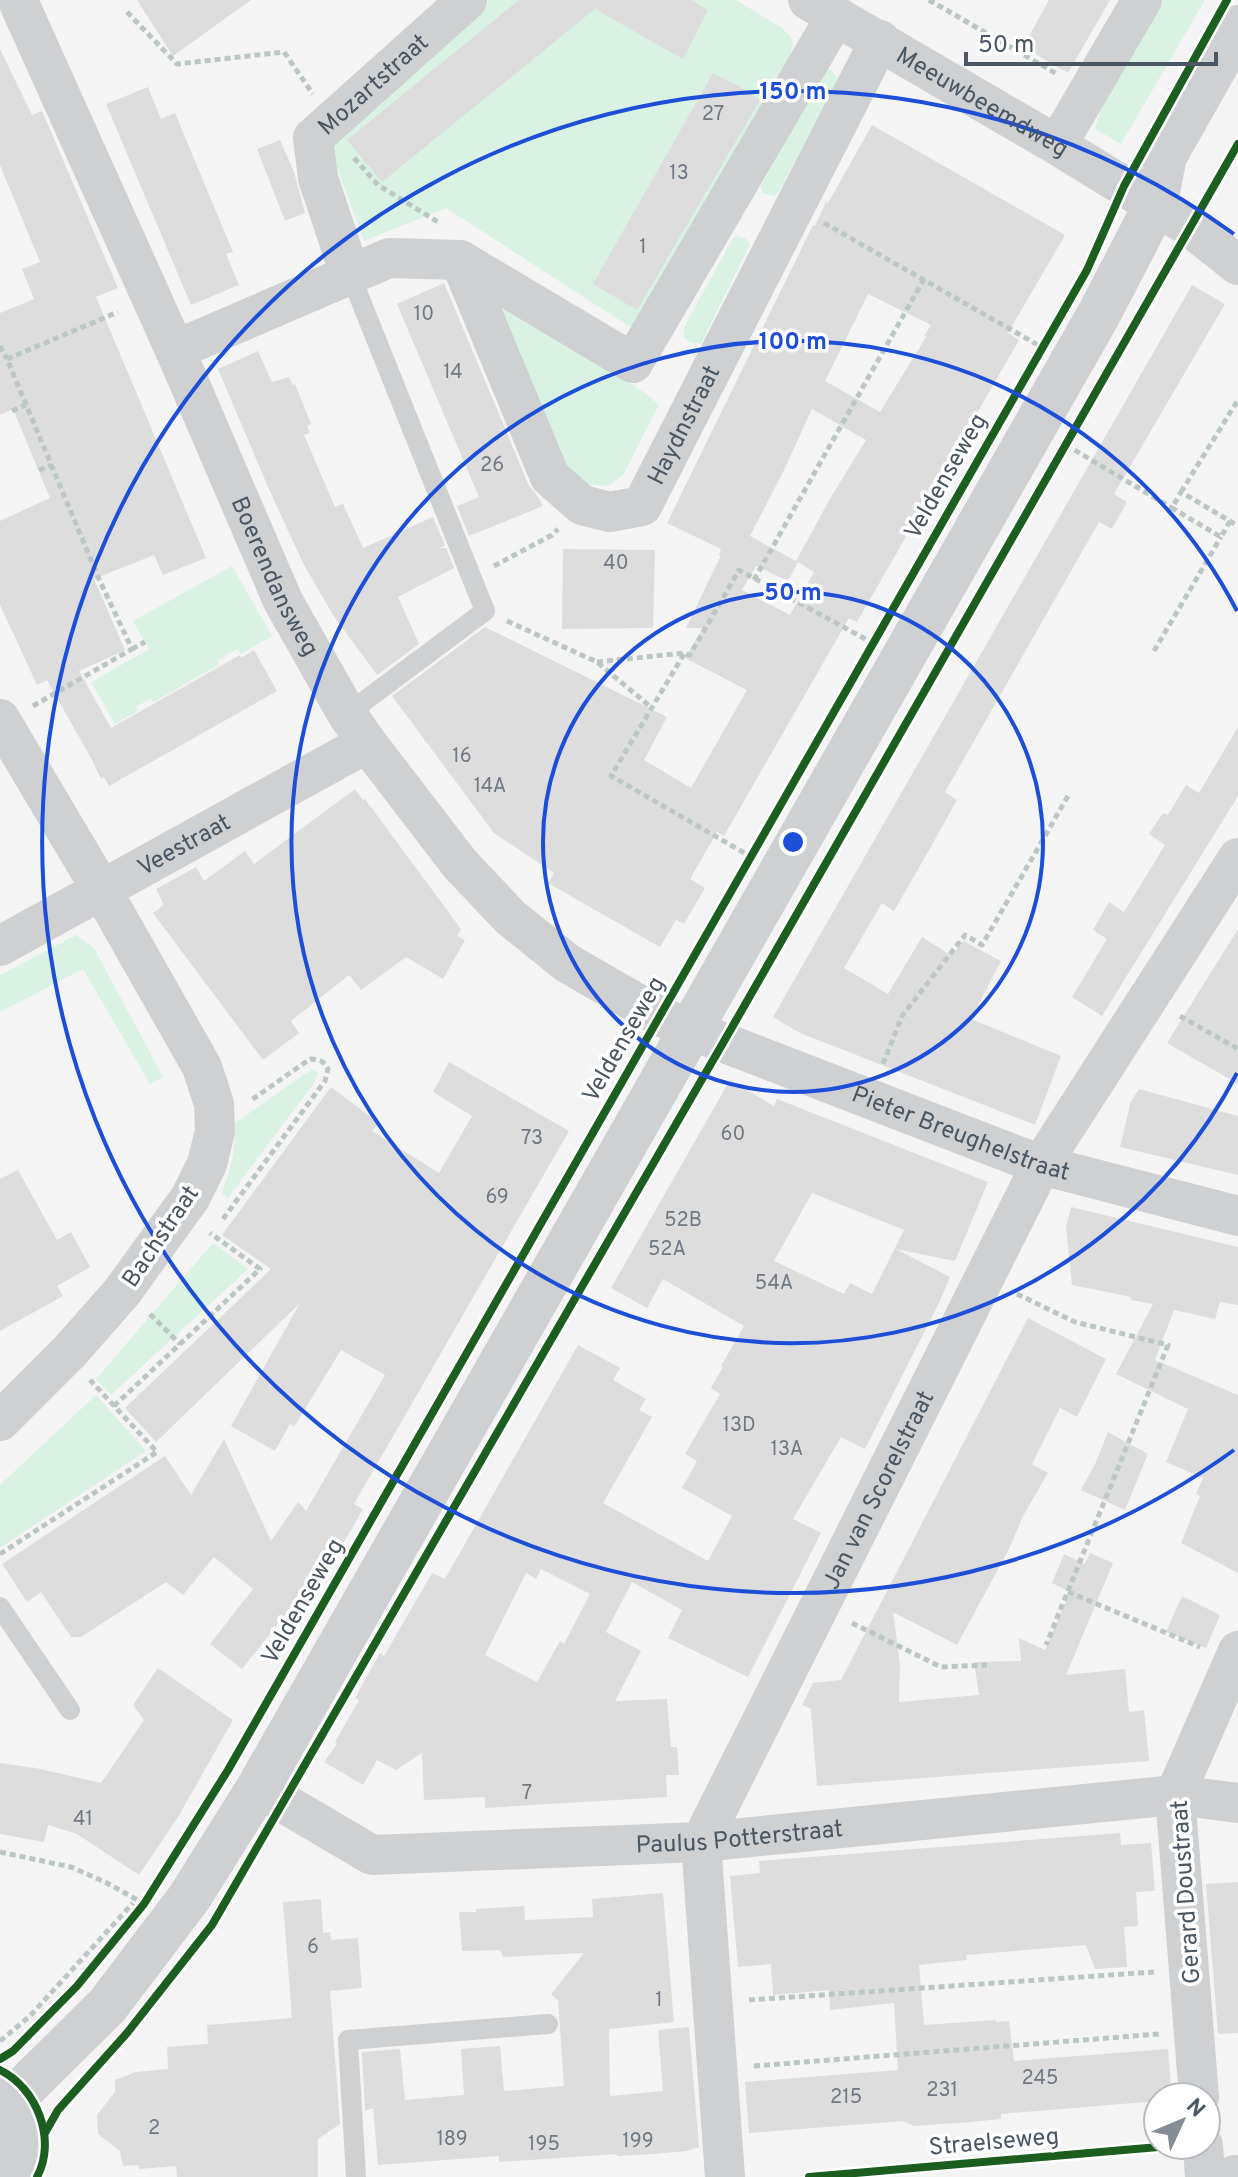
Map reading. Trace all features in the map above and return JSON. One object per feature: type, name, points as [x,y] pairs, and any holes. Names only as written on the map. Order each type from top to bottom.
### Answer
[{"type":"street","name":"Mozartstraat","points":[[350,274],[318,178],[313,138],[467,0]]},
{"type":"street","points":[[1057,145],[1142,0]]},
{"type":"street","name":"Boerendansweg","points":[[12,4],[152,298],[283,601],[357,728],[460,864],[510,917],[567,963],[659,1016],[691,1030]]},
{"type":"street","points":[[175,350],[389,258],[460,260],[633,363],[822,8]]},
{"type":"street","name":"Meeuwbeemdweg","points":[[822,8],[1057,145],[1190,227],[1238,265]]},
{"type":"street","points":[[6,2177],[18,2153],[19,2135],[14,2118],[2,2102],[24,2088],[107,2006],[189,1898],[258,1788],[1099,314],[1155,206],[1165,156],[1238,27]]},
{"type":"street","name":"Haydnstraat","points":[[582,505],[610,512],[642,506],[880,40]]},
{"type":"street","points":[[1155,206],[1191,171],[1238,88]]},
{"type":"street","points":[[460,260],[550,477],[582,505]]},
{"type":"street","name":"Veestraat","points":[[0,946],[101,889],[357,728]]},
{"type":"street","name":"Bachstraat","points":[[0,1421],[70,1351],[122,1292],[190,1198],[207,1164],[215,1131],[214,1104],[202,1067],[101,889],[3,729]]},
{"type":"street","name":"Jan van Scorelstraat","points":[[701,1842],[1041,1165],[1238,858]]},
{"type":"street","name":"Pieter Breughelstraat","points":[[691,1030],[1041,1165],[1238,1216]]},
{"type":"street","name":"Gerard Doustraat","points":[[1198,2081],[1175,1795],[1236,1656]]},
{"type":"street","name":"Paulus Potterstraat","points":[[258,1788],[372,1855],[701,1842],[1175,1795],[1238,1803]]},
{"type":"street","points":[[701,1842],[725,2177]]},
{"type":"lane","points":[[350,274],[485,611],[357,728]]},
{"type":"lane","points":[[0,1607],[70,1710]]},
{"type":"lane","points":[[356,2177],[348,2040],[548,2024]]},
{"type":"path","points":[[929,0],[1088,92]]},
{"type":"path","points":[[795,207],[1042,348]]},
{"type":"path","points":[[754,580],[924,279]]},
{"type":"path","points":[[7,359],[152,298]]},
{"type":"path","points":[[1034,361],[1049,335]]},
{"type":"path","points":[[0,346],[132,649]]},
{"type":"path","points":[[1172,508],[1238,400]]},
{"type":"path","points":[[12,411],[26,405]]},
{"type":"path","points":[[1058,458],[1073,431]]},
{"type":"path","points":[[1066,445],[1221,537]]},
{"type":"path","points":[[39,470],[51,465]]},
{"type":"path","points":[[1181,492],[1238,526]]},
{"type":"path","points":[[471,578],[552,535],[582,505]]},
{"type":"path","points":[[1154,651],[1230,521]]},
{"type":"path","points":[[597,662],[684,653],[690,655],[739,570],[873,643]]},
{"type":"path","points":[[485,611],[597,662],[652,708]]},
{"type":"path","points":[[865,656],[881,630]]},
{"type":"path","points":[[3,729],[35,704],[145,642]]},
{"type":"path","points":[[684,653],[611,776],[751,856]]},
{"type":"path","points":[[869,1099],[902,1016],[965,935],[982,945],[1068,796]]},
{"type":"path","points":[[743,869],[758,843]]},
{"type":"path","points":[[1148,997],[1238,1049]]},
{"type":"path","points":[[221,1221],[325,1081],[328,1069],[318,1059],[310,1059],[242,1106]]},
{"type":"path","points":[[114,1406],[260,1269],[205,1229]]},
{"type":"path","points":[[984,1278],[1075,1322],[1168,1345],[1046,1645]]},
{"type":"path","points":[[145,1308],[180,1344]]},
{"type":"path","points":[[0,1554],[157,1452],[88,1377]]},
{"type":"path","points":[[1068,1592],[1236,1656]]},
{"type":"path","points":[[819,1607],[941,1667],[987,1665]]},
{"type":"path","points":[[0,1852],[71,1867],[143,1901]]},
{"type":"path","points":[[135,1916],[143,1901]]},
{"type":"path","points":[[0,2041],[29,2017],[143,1901]]},
{"type":"path","points":[[712,2002],[1189,1970]]},
{"type":"path","points":[[717,2069],[1194,2031]]},
{"type":"green space","points":[[489,0],[736,0],[790,36],[793,45],[789,58],[641,334],[446,208],[364,241],[328,143]]},
{"type":"green space","points":[[1164,0],[1205,0],[1121,144],[1095,129],[1103,101]]},
{"type":"green space","points":[[831,70],[840,82],[776,196],[762,193],[761,186],[820,73]]},
{"type":"green space","points":[[736,236],[745,238],[750,244],[701,344],[690,342],[684,337],[684,327]]},
{"type":"green space","points":[[482,287],[659,405],[623,475],[608,486],[577,483],[559,461]]},
{"type":"green space","points":[[232,566],[272,636],[241,654],[237,649],[218,660],[220,664],[154,702],[151,698],[136,707],[138,711],[115,724],[91,682],[149,649],[133,621]]},
{"type":"green space","points":[[76,935],[94,948],[163,1077],[150,1084],[83,969],[0,1012],[0,975]]},
{"type":"green space","points":[[312,1069],[318,1073],[314,1083],[228,1198],[222,1193],[232,1159],[235,1123]]},
{"type":"green space","points":[[213,1243],[248,1269],[111,1395],[96,1379]]},
{"type":"green space","points":[[96,1395],[146,1451],[0,1548],[0,1485]]},
{"type":"building","points":[[137,0],[251,0],[173,56]]},
{"type":"building","points":[[519,0],[691,0],[708,10],[683,59],[595,9],[382,182],[347,140]]},
{"type":"building","points":[[1049,0],[1110,0],[1068,73],[1023,47]]},
{"type":"building","points":[[0,49],[32,115],[42,111],[118,288],[96,297],[206,558],[163,575],[154,555],[94,579],[125,650],[79,671],[111,728],[254,650],[277,691],[109,786],[104,777],[101,779],[47,680],[37,685],[0,605],[0,521],[50,498],[13,409],[0,415],[0,313],[34,299],[22,269],[40,262],[0,165]]},
{"type":"building","points":[[713,73],[760,100],[637,310],[593,284]]},
{"type":"building","points":[[148,87],[161,119],[175,113],[233,252],[226,254],[239,285],[191,305],[106,104]]},
{"type":"building","points":[[872,125],[1065,235],[1008,333],[1019,340],[857,622],[849,618],[724,836],[717,832],[690,879],[705,888],[684,924],[676,920],[660,947],[548,883],[554,873],[494,833],[392,696],[485,627],[667,717],[644,760],[691,788],[747,690],[685,658],[703,628],[686,628],[721,555],[721,549],[667,523],[813,225]],"holes":[[[868,294],[931,325],[880,412],[825,381]],[[812,409],[866,440],[796,561],[750,536]],[[798,562],[814,572],[790,615],[742,590],[756,566],[788,581]]]},
{"type":"building","points":[[280,140],[294,172],[305,213],[285,221],[257,149]]},
{"type":"building","points":[[444,283],[529,486],[543,506],[469,536],[457,506],[479,497],[397,304]]},
{"type":"building","points":[[1192,285],[1225,304],[1114,494],[1127,502],[1112,529],[1099,522],[945,792],[957,800],[928,852],[894,911],[882,903],[844,968],[888,994],[922,937],[952,956],[963,941],[1001,961],[971,1019],[1061,1056],[1035,1125],[800,1033],[773,1017]]},
{"type":"building","points":[[258,351],[272,382],[289,377],[295,384],[311,424],[307,426],[310,433],[304,435],[335,507],[343,504],[363,548],[433,517],[445,546],[439,548],[446,548],[454,568],[398,597],[419,644],[377,675],[333,615],[303,563],[218,369]]},
{"type":"building","points":[[563,549],[655,550],[653,628],[562,629]]},
{"type":"building","points":[[1238,727],[1238,796],[1102,1016],[1072,997],[1107,939],[1093,930],[1109,902],[1124,912],[1165,845],[1149,834],[1163,813],[1168,815],[1186,785],[1199,793]]},
{"type":"building","points":[[355,789],[461,929],[457,936],[465,940],[443,979],[406,957],[361,990],[349,975],[291,1021],[299,1033],[263,1060],[153,913],[164,905],[156,889],[196,867],[204,881],[245,851],[254,864]]},
{"type":"building","points":[[1238,929],[1238,1084],[1167,1043]]},
{"type":"building","points":[[449,1062],[569,1131],[354,1504],[363,1509],[314,1594],[307,1588],[242,1669],[210,1644],[253,1589],[214,1557],[183,1595],[166,1582],[81,1637],[71,1637],[41,1592],[27,1602],[2,1564],[165,1456],[191,1495],[224,1439],[271,1541],[298,1502],[306,1511],[385,1375],[341,1350],[294,1427],[290,1424],[275,1451],[231,1426],[300,1303],[156,1442],[125,1408],[271,1269],[222,1235],[331,1087],[379,1123],[372,1131],[439,1173],[472,1116],[433,1092]]},
{"type":"building","points":[[730,1080],[774,1106],[777,1099],[988,1182],[955,1261],[896,1249],[950,1277],[865,1449],[841,1437],[793,1519],[821,1533],[748,1677],[668,1638],[682,1610],[632,1582],[606,1632],[641,1651],[615,1701],[667,1699],[671,1747],[677,1747],[679,1775],[666,1775],[667,1797],[485,1808],[485,1797],[424,1800],[422,1753],[396,1770],[377,1760],[363,1785],[324,1762],[337,1744],[335,1742],[359,1700],[355,1698],[380,1653],[384,1656],[432,1573],[445,1579],[578,1345],[620,1368],[613,1380],[646,1399],[639,1410],[652,1417],[603,1503],[708,1561],[732,1516],[682,1488],[697,1461],[685,1454],[720,1394],[711,1388],[744,1326],[663,1279],[647,1308],[611,1288]],"holes":[[[812,1193],[904,1230],[872,1294],[850,1283],[844,1294],[774,1261]],[[541,1569],[590,1594],[564,1644],[560,1641],[537,1682],[485,1655],[526,1573],[536,1579]]]},
{"type":"building","points":[[1139,1089],[1238,1116],[1238,1175],[1120,1147],[1131,1101]]},
{"type":"building","points":[[18,1170],[57,1240],[71,1232],[90,1267],[57,1286],[63,1296],[0,1331],[0,1179]]},
{"type":"building","points":[[1071,1207],[1238,1247],[1238,1305],[1220,1302],[1215,1319],[1174,1310],[1155,1360],[1238,1395],[1238,1573],[1181,1543],[1200,1496],[1196,1494],[1203,1478],[1166,1462],[1188,1409],[1116,1374],[1153,1304],[1072,1285],[1066,1227]]},
{"type":"building","points":[[1028,1318],[1106,1359],[1077,1417],[1060,1408],[1032,1464],[1048,1473],[957,1645],[893,1612],[900,1664],[899,1702],[979,1695],[974,1662],[1021,1661],[1019,1638],[1045,1650],[1070,1592],[1052,1583],[1064,1554],[1085,1564],[1090,1553],[1113,1563],[1066,1675],[1125,1669],[1129,1712],[1144,1710],[1149,1761],[817,1786],[811,1709],[802,1705],[813,1683],[841,1680]]},
{"type":"building","points":[[1108,1432],[1148,1454],[1125,1510],[1081,1490]]},
{"type":"building","points":[[1182,1596],[1220,1615],[1206,1648],[1166,1632]]},
{"type":"building","points":[[158,1668],[233,1720],[178,1817],[139,1875],[77,1834],[48,1825],[44,1842],[0,1834],[0,1763],[101,1783],[144,1720],[133,1705]]},
{"type":"building","points":[[1120,1833],[1121,1845],[1151,1843],[1155,1891],[1136,1892],[1138,1926],[1124,1927],[1127,1967],[1095,1969],[1086,1945],[966,1955],[967,1960],[919,1965],[924,2025],[1009,2021],[1014,2061],[1168,2049],[1171,2081],[1142,2081],[1142,2102],[1001,2114],[1001,2119],[971,2122],[914,2126],[903,2121],[749,2133],[745,2082],[898,2070],[894,2003],[830,2010],[829,1990],[773,1995],[771,1964],[738,1967],[730,1876],[760,1873],[759,1861]]},
{"type":"building","points":[[1238,1882],[1238,2033],[1218,2034],[1206,1884]]},
{"type":"building","points":[[663,1893],[674,2022],[609,2029],[610,2096],[663,2091],[658,2030],[689,2027],[699,2147],[687,2151],[617,2156],[499,2162],[499,2156],[378,2165],[373,2108],[365,2111],[362,2052],[400,2049],[405,2100],[464,2095],[461,2049],[500,2046],[504,2091],[564,2086],[558,2000],[551,1994],[584,1953],[503,1957],[500,1950],[462,1951],[459,1912],[524,1906],[525,1920],[593,1917],[592,1899]]},
{"type":"building","points":[[321,1899],[323,1933],[330,1932],[331,1940],[358,1938],[362,1988],[330,1991],[340,2124],[318,2139],[318,2177],[177,2177],[176,2166],[139,2169],[139,2165],[123,2166],[120,2151],[98,2134],[97,2115],[115,2092],[115,2080],[136,2072],[168,2069],[167,2047],[208,2044],[207,2025],[292,2018],[283,1902]]},
{"type":"cycle path","name":"Veldenseweg","points":[[0,2059],[13,2051],[77,1986],[144,1904],[228,1770],[1087,270],[1124,186],[1227,0]]},
{"type":"cycle path","points":[[45,2133],[58,2110],[127,2033],[212,1925],[723,1043],[1238,144]]},
{"type":"cycle path","points":[[0,2070],[24,2089],[40,2116],[45,2147],[37,2177]]},
{"type":"cycle path","name":"Straelseweg","points":[[809,2177],[1142,2148]]}]
